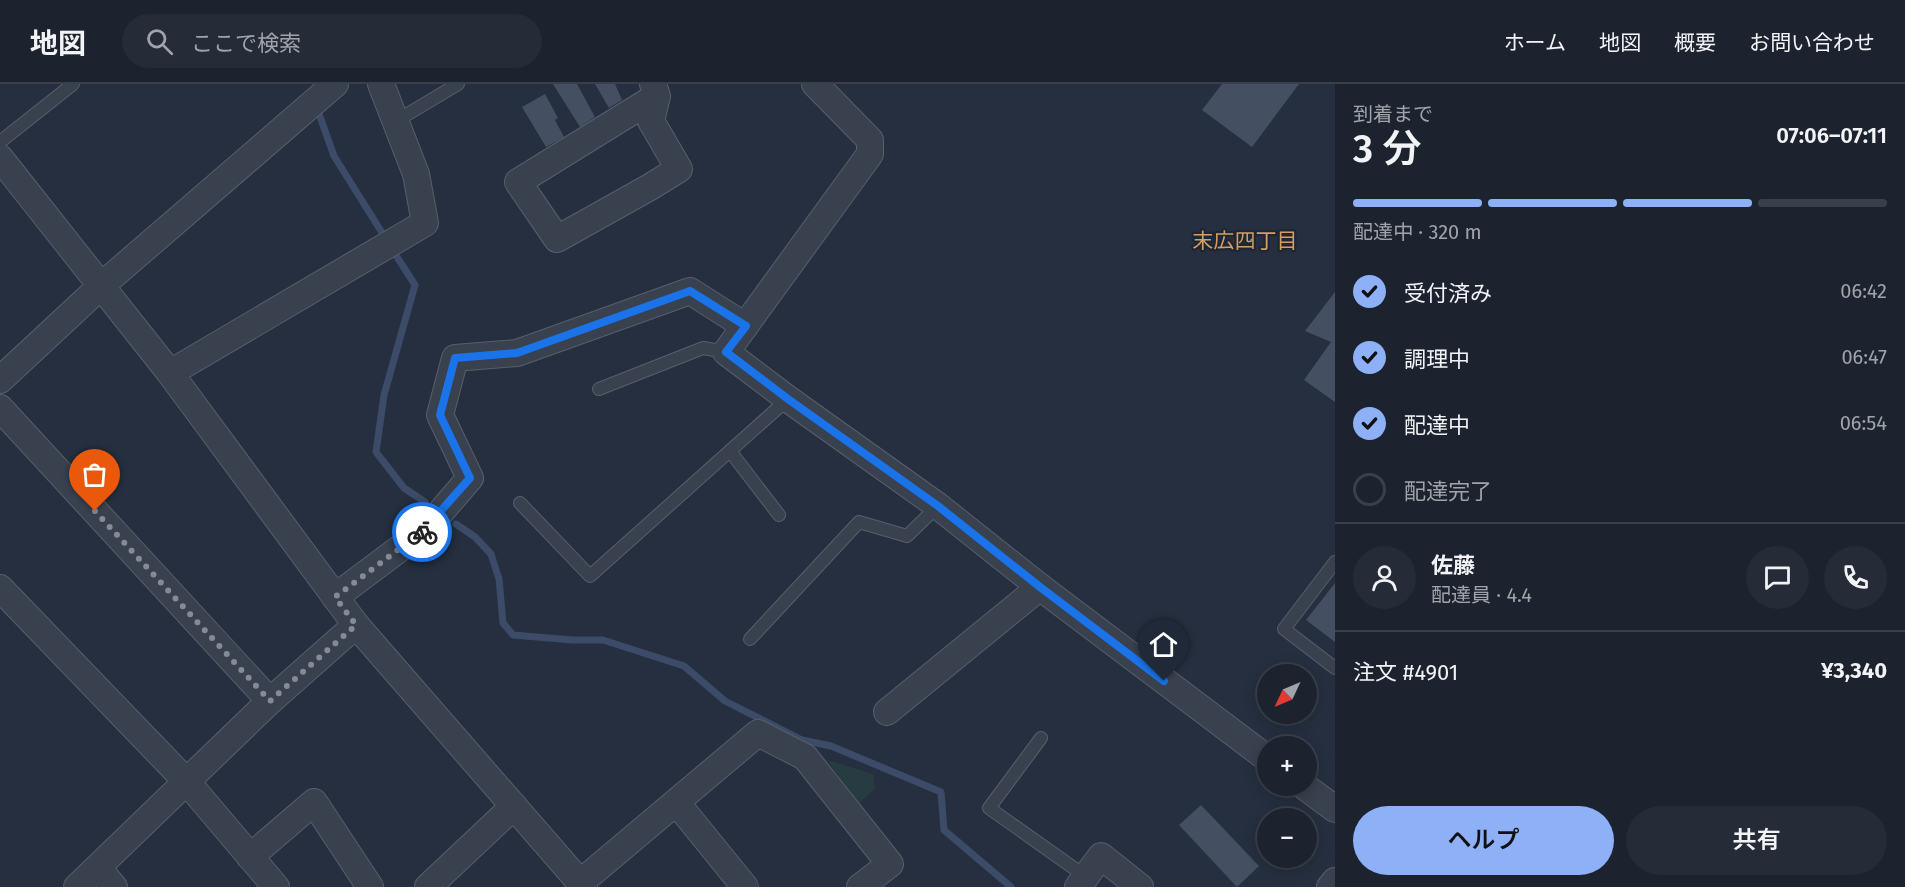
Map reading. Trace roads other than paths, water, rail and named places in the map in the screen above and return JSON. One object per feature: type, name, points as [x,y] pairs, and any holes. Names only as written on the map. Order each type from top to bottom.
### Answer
[{"type":"street","points":[[304,111],[314,84]]},
{"type":"street","points":[[0,380],[101,286],[335,84]]},
{"type":"street","points":[[170,374],[425,223],[417,174],[381,84]]},
{"type":"street","points":[[815,84],[870,140],[870,154],[726,352],[938,506],[1040,587],[1257,751]]},
{"type":"street","points":[[655,90],[651,121],[679,169],[557,239],[518,182],[655,90]]},
{"type":"street","points":[[0,158],[170,374],[356,625],[582,885],[758,733],[805,757],[890,864],[860,887]]},
{"type":"street","points":[[335,597],[427,528],[470,478],[440,415],[455,358],[517,353],[690,291],[746,326]]},
{"type":"street","points":[[0,408],[270,701]]},
{"type":"street","points":[[887,712],[1040,587]]},
{"type":"street","points":[[0,588],[187,782],[276,887]]},
{"type":"street","points":[[77,887],[106,878],[187,782],[270,701],[356,625]]},
{"type":"street","points":[[1317,796],[1335,809]]},
{"type":"street","points":[[250,856],[314,802],[370,887]]},
{"type":"street","points":[[676,802],[745,887]]},
{"type":"street","points":[[428,887],[514,806]]},
{"type":"street","points":[[1082,881],[1101,856],[1140,887]]},
{"type":"street","points":[[1330,887],[1335,881]]},
{"type":"lane","points":[[0,142],[73,84]]},
{"type":"lane","points":[[396,122],[458,84]]},
{"type":"lane","points":[[599,389],[703,348],[726,352]]},
{"type":"lane","points":[[520,503],[590,576],[788,399]]},
{"type":"lane","points":[[730,451],[779,515]]},
{"type":"lane","points":[[750,639],[859,522],[907,536],[938,506]]},
{"type":"lane","points":[[1335,562],[1284,629],[1335,668]]},
{"type":"lane","points":[[1041,738],[989,808],[1082,881]]},
{"type":"waterway","points":[[318,111],[334,156],[386,239]]},
{"type":"waterway","points":[[392,249],[415,285],[384,395],[376,452],[404,488],[425,502]]},
{"type":"waterway","points":[[456,524],[475,537],[491,554],[499,579],[503,623],[513,635],[603,640],[684,666],[725,701],[802,740],[831,746],[941,792],[944,830],[1011,887]]},
{"type":"district","name":"末広四丁目","points":[[1245,241]]}]
